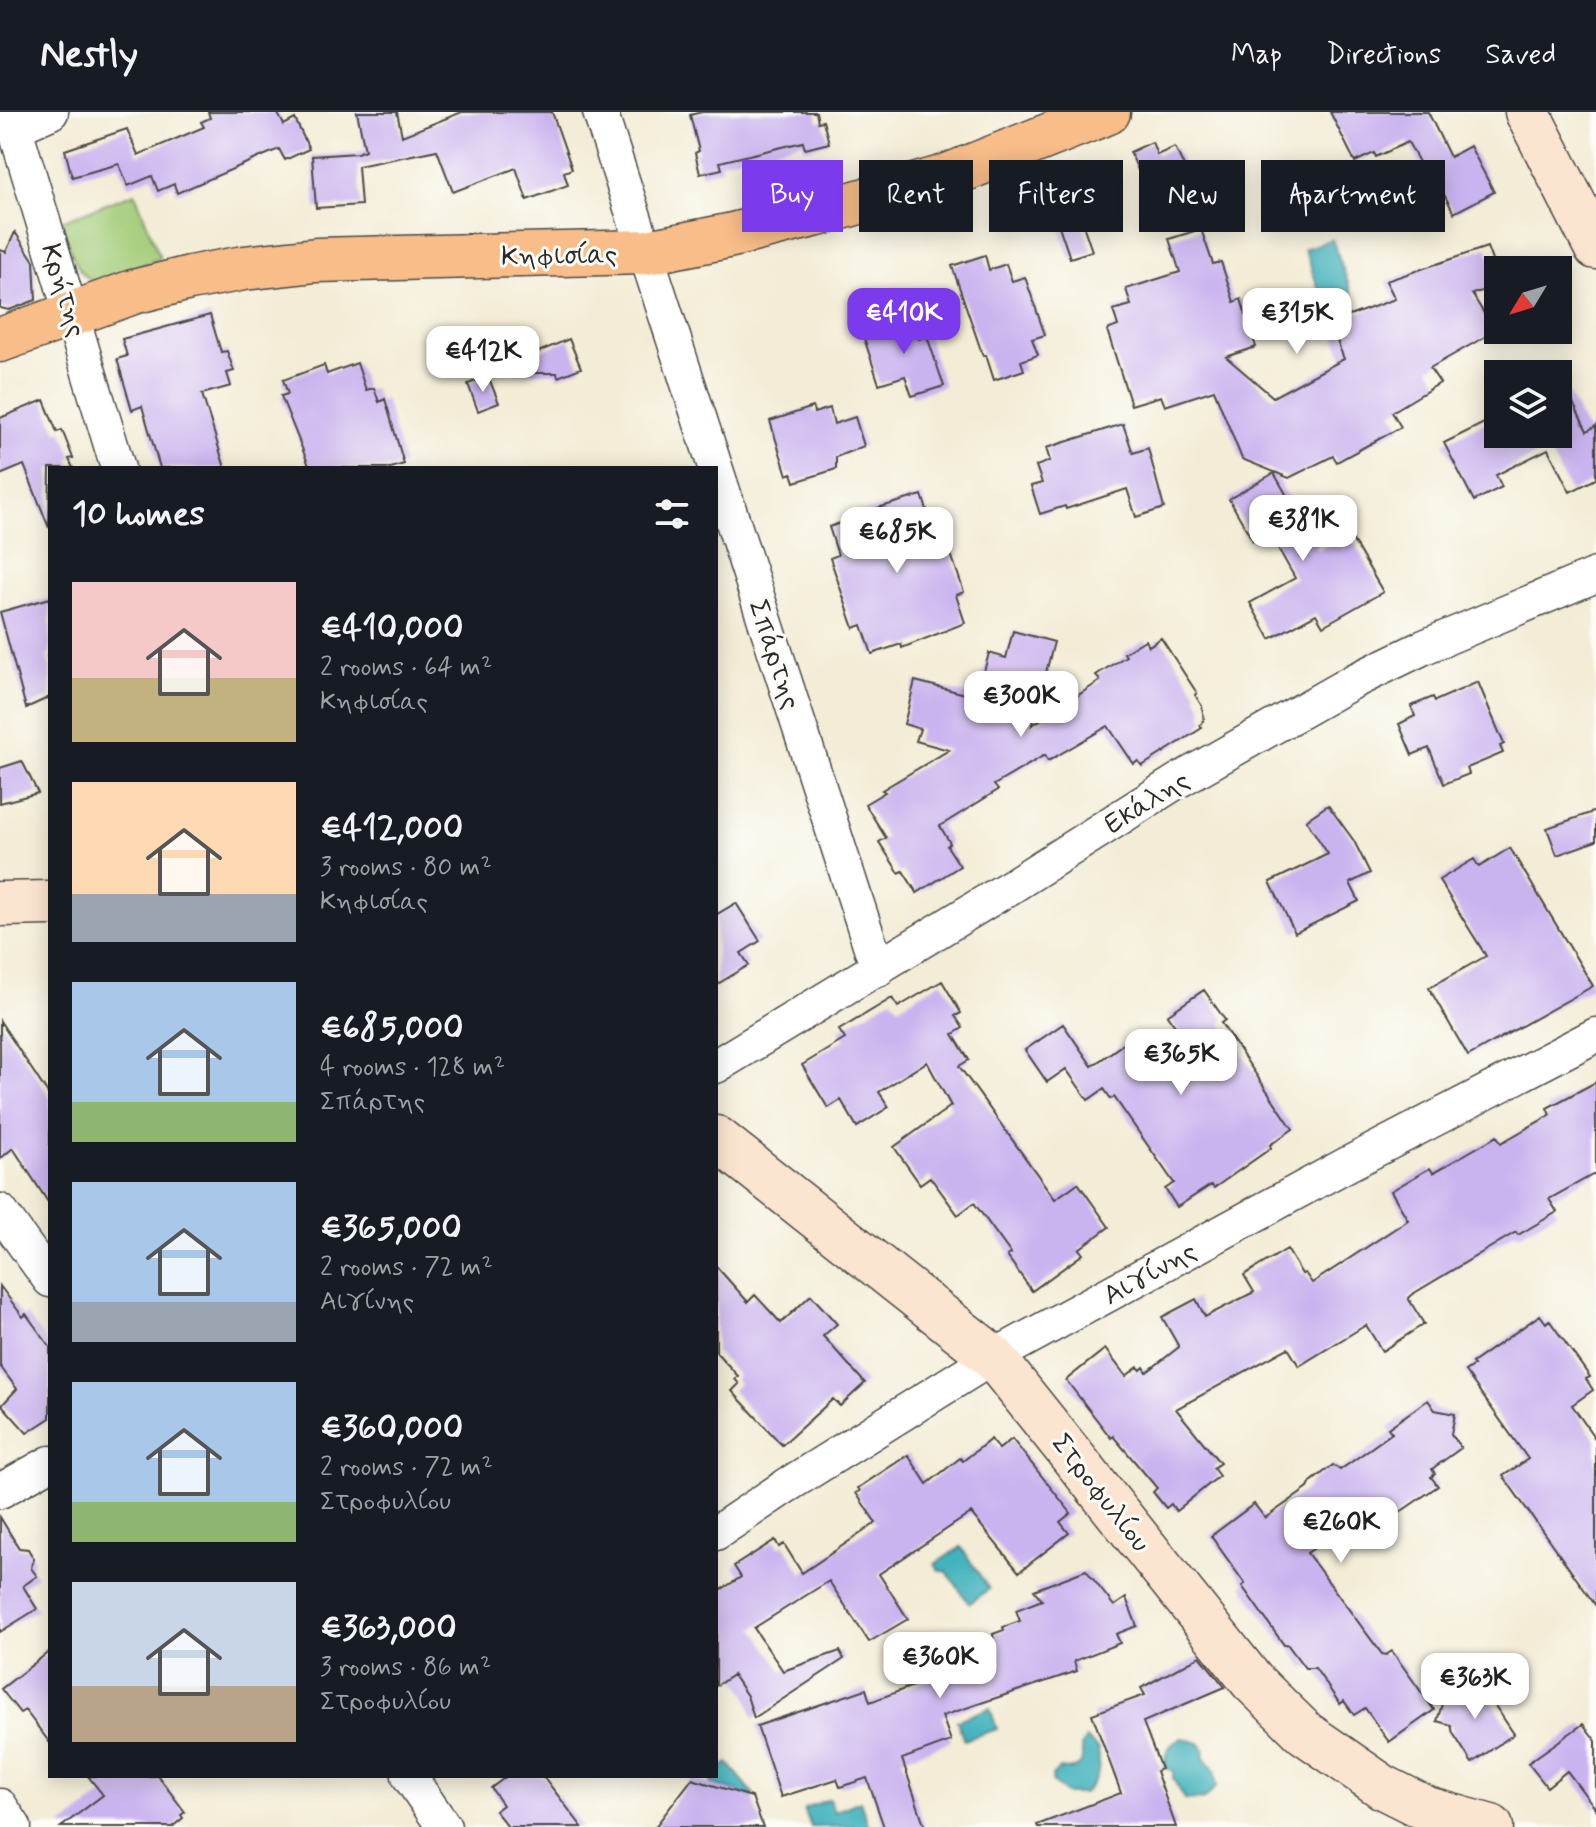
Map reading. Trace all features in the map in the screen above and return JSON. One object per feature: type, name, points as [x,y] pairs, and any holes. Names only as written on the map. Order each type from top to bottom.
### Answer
[{"type":"main road","name":"Κηφισίας","points":[[0,340],[133,292],[190,278],[316,260],[647,252],[814,215],[912,188],[1006,155],[1108,112]]},
{"type":"street","points":[[11,133],[51,112]]},
{"type":"street","name":"Σπάρτης","points":[[600,112],[716,466]]},
{"type":"street","points":[[1527,112],[1596,247]]},
{"type":"street","name":"Κρήτης","points":[[11,133],[72,313],[117,466]]},
{"type":"street","name":"Σπάρτης","points":[[718,472],[878,969]]},
{"type":"street","name":"Εκάλης","points":[[718,1065],[878,969],[1176,782],[1354,681],[1424,647],[1596,575]]},
{"type":"street","points":[[0,904],[48,903]]},
{"type":"street","name":"Αιγίνης","points":[[718,1532],[993,1357],[1346,1165],[1596,1035]]},
{"type":"street","name":"Στροφυλίου","points":[[718,1140],[993,1357],[1252,1681],[1278,1708],[1334,1755],[1383,1787],[1427,1809],[1491,1827]]},
{"type":"street","points":[[0,1211],[48,1277]]},
{"type":"street","points":[[0,1491],[48,1464]]},
{"type":"street","points":[[410,1778],[444,1827]]},
{"type":"street","points":[[0,1806],[14,1827]]},
{"type":"green space","points":[[135,193],[160,258],[99,282],[91,280],[78,267],[61,221]]},
{"type":"water","points":[[1332,239],[1355,302],[1328,313],[1304,249]]},
{"type":"water","points":[[961,1547],[989,1589],[969,1603],[947,1572],[939,1570],[935,1564]]},
{"type":"water","points":[[990,1708],[997,1729],[964,1740],[957,1720]]},
{"type":"water","points":[[1182,1738],[1199,1743],[1204,1749],[1203,1757],[1214,1770],[1217,1786],[1203,1799],[1185,1799],[1173,1779],[1173,1771],[1166,1768],[1168,1750]]},
{"type":"water","points":[[1086,1739],[1098,1749],[1098,1774],[1083,1794],[1067,1794],[1053,1783],[1052,1776],[1059,1769],[1079,1766],[1081,1746]]},
{"type":"water","points":[[728,1763],[753,1793],[752,1797],[711,1783],[712,1778],[718,1778],[718,1771]]},
{"type":"water","points":[[829,1799],[834,1812],[860,1801],[869,1826],[811,1827],[804,1809]]},
{"type":"building","points":[[208,112],[277,112],[284,125],[295,119],[309,149],[285,160],[279,149],[177,193],[174,184],[158,191],[152,176],[128,186],[119,164],[72,177],[65,150],[127,129],[138,155],[204,127],[201,122],[210,118]]},
{"type":"building","points":[[357,112],[397,112],[402,136],[462,112],[552,112],[572,169],[564,172],[568,185],[527,200],[516,168],[453,192],[437,150],[358,166],[361,205],[316,208],[312,156],[365,150]]},
{"type":"building","points":[[702,112],[816,112],[818,122],[823,121],[829,143],[805,149],[803,142],[720,162],[722,169],[700,174],[695,153],[699,151],[690,115]]},
{"type":"building","points":[[1330,112],[1428,112],[1450,157],[1470,146],[1494,192],[1454,213],[1445,196],[1445,160],[1418,160],[1408,142],[1376,157],[1374,153],[1354,160]]},
{"type":"building","points":[[1152,142],[1157,155],[1175,147],[1181,160],[1139,160],[1139,172],[1130,152]]},
{"type":"building","points":[[15,232],[34,261],[36,300],[9,310],[0,308],[0,250],[6,252]]},
{"type":"building","points":[[1061,232],[1085,232],[1092,251],[1070,258]]},
{"type":"building","points":[[1202,232],[1213,264],[1221,262],[1234,302],[1241,299],[1256,347],[1226,357],[1273,397],[1344,359],[1330,323],[1395,299],[1386,281],[1487,247],[1490,256],[1484,256],[1484,290],[1472,294],[1484,313],[1484,337],[1430,368],[1440,383],[1392,412],[1401,427],[1337,462],[1333,456],[1289,478],[1242,459],[1214,390],[1165,406],[1161,396],[1131,405],[1107,330],[1118,326],[1113,310],[1131,305],[1126,289],[1180,272],[1169,239]]},
{"type":"building","points":[[985,255],[989,270],[1006,264],[1012,281],[1025,277],[1045,335],[1032,339],[1038,355],[1021,361],[1024,370],[994,380],[952,266]]},
{"type":"building","points":[[910,313],[919,339],[927,336],[944,386],[912,396],[905,376],[879,384],[864,338],[886,331],[883,322]]},
{"type":"building","points":[[210,315],[221,352],[227,351],[234,371],[227,373],[231,386],[202,394],[224,466],[159,466],[142,406],[132,410],[117,359],[127,356],[122,339]]},
{"type":"building","points":[[569,339],[581,368],[558,377],[557,373],[488,373]]},
{"type":"building","points":[[357,363],[366,390],[374,388],[379,402],[385,399],[404,464],[309,466],[281,396],[288,394],[283,380],[324,365],[327,374]]},
{"type":"building","points":[[488,376],[499,403],[478,411],[468,384]]},
{"type":"building","points":[[44,400],[57,432],[62,430],[73,458],[69,459],[72,466],[48,466],[48,525],[24,465],[0,475],[0,418]]},
{"type":"building","points":[[1572,401],[1587,431],[1596,426],[1596,479],[1570,492],[1548,449],[1496,475],[1502,487],[1474,501],[1444,443],[1484,423],[1484,448],[1572,448]]},
{"type":"building","points":[[813,407],[814,413],[830,408],[834,424],[855,417],[864,446],[836,457],[836,469],[795,482],[792,473],[787,475],[770,421]]},
{"type":"building","points":[[1123,424],[1133,453],[1148,448],[1164,508],[1136,517],[1127,489],[1040,514],[1031,486],[1042,483],[1036,466],[1050,461],[1046,448]]},
{"type":"building","points":[[1274,473],[1318,550],[1348,532],[1383,592],[1323,626],[1316,614],[1270,639],[1250,603],[1295,578],[1269,532],[1253,541],[1229,499]]},
{"type":"building","points":[[922,495],[932,525],[940,522],[964,592],[956,595],[965,623],[902,648],[901,644],[872,654],[862,625],[854,628],[830,558],[838,555],[829,527],[858,517],[857,514]]},
{"type":"building","points":[[48,599],[48,698],[26,708],[0,612]]},
{"type":"building","points":[[1013,631],[1054,642],[1032,725],[1100,681],[1096,675],[1126,656],[1124,653],[1145,640],[1149,646],[1161,638],[1197,693],[1195,695],[1202,706],[1204,720],[1200,725],[1202,728],[1142,766],[1138,761],[1134,764],[1108,726],[1048,761],[1045,755],[994,785],[998,790],[940,826],[950,843],[947,846],[960,866],[917,893],[903,871],[899,873],[879,842],[886,838],[865,804],[885,792],[882,790],[949,750],[916,741],[920,729],[904,724],[915,681],[977,697],[989,653],[1006,658]]},
{"type":"building","points":[[1478,682],[1504,744],[1500,746],[1503,753],[1467,768],[1469,774],[1444,784],[1429,748],[1412,755],[1399,724],[1415,716],[1411,706],[1433,697],[1435,701]]},
{"type":"building","points":[[22,761],[38,793],[0,803],[0,768]]},
{"type":"building","points":[[1328,805],[1354,841],[1370,873],[1350,883],[1359,901],[1295,933],[1270,882],[1328,854],[1306,820]]},
{"type":"building","points":[[1596,811],[1596,841],[1557,855],[1547,828]]},
{"type":"building","points":[[1510,848],[1593,986],[1468,1056],[1429,988],[1486,956],[1439,880],[1474,859],[1479,867]]},
{"type":"building","points":[[736,903],[760,941],[741,953],[749,965],[718,984],[718,913]]},
{"type":"building","points":[[942,981],[961,1013],[955,1016],[963,1028],[953,1034],[969,1060],[959,1066],[1055,1199],[1078,1183],[1109,1227],[1079,1249],[1083,1254],[1032,1291],[1007,1256],[1011,1254],[974,1203],[958,1215],[930,1177],[920,1184],[894,1147],[951,1106],[927,1062],[879,1092],[889,1107],[857,1127],[841,1100],[828,1108],[802,1065],[845,1039],[839,1030],[892,998],[898,1007]]},
{"type":"building","points":[[1204,990],[1225,1020],[1221,1023],[1293,1129],[1214,1188],[1211,1185],[1177,1207],[1165,1189],[1174,1183],[1114,1097],[1111,1099],[1104,1089],[1088,1100],[1066,1069],[1047,1082],[1025,1050],[1063,1024],[1092,1066],[1126,1042],[1143,1066],[1184,1038],[1167,1015]]},
{"type":"building","points":[[0,1021],[48,1094],[48,1202],[13,1148],[0,1159]]},
{"type":"building","points":[[1596,1082],[1596,1173],[1549,1199],[1557,1212],[1518,1235],[1516,1232],[1411,1295],[1408,1298],[1424,1324],[1382,1351],[1366,1325],[1299,1366],[1288,1348],[1176,1409],[1220,1463],[1213,1468],[1219,1476],[1176,1511],[1171,1504],[1166,1508],[1153,1492],[1157,1488],[1113,1436],[1111,1438],[1066,1380],[1105,1349],[1126,1376],[1138,1367],[1141,1370],[1144,1367],[1147,1372],[1179,1347],[1162,1317],[1196,1299],[1205,1317],[1254,1292],[1244,1275],[1287,1249],[1302,1274],[1305,1273],[1312,1283],[1408,1220],[1391,1191],[1430,1168],[1433,1173],[1497,1136],[1501,1143],[1550,1115],[1547,1108]]},
{"type":"building","points":[[718,1268],[748,1302],[755,1295],[781,1323],[811,1295],[837,1324],[823,1336],[865,1383],[840,1406],[833,1399],[782,1445],[732,1391],[739,1384],[735,1379],[738,1376],[718,1354]]},
{"type":"building","points":[[0,1286],[48,1344],[48,1419],[27,1433],[2,1405],[17,1389],[0,1366]]},
{"type":"building","points":[[1540,1315],[1546,1323],[1549,1320],[1590,1377],[1586,1379],[1593,1390],[1572,1405],[1596,1440],[1596,1606],[1503,1476],[1528,1459],[1465,1371]]},
{"type":"building","points":[[1428,1400],[1435,1410],[1455,1414],[1451,1434],[1461,1448],[1432,1469],[1435,1474],[1431,1477],[1438,1486],[1371,1532],[1364,1523],[1358,1527],[1354,1521],[1307,1553],[1382,1654],[1392,1651],[1434,1710],[1389,1742],[1365,1708],[1354,1715],[1344,1701],[1340,1704],[1315,1668],[1305,1668],[1287,1644],[1284,1645],[1211,1536],[1254,1504],[1265,1518],[1308,1488],[1333,1465],[1340,1470],[1392,1433],[1388,1428]]},
{"type":"building","points":[[991,1439],[999,1449],[1012,1439],[1071,1513],[1060,1522],[1069,1533],[1019,1572],[971,1513],[879,1574],[908,1619],[869,1642],[829,1581],[754,1628],[783,1671],[840,1651],[844,1659],[754,1718],[747,1696],[733,1675],[718,1685],[718,1592],[741,1577],[734,1566],[775,1540],[779,1547],[784,1544],[802,1573],[876,1523],[856,1493],[860,1491],[858,1488],[908,1455],[927,1484],[960,1458],[963,1461]]},
{"type":"building","points":[[0,1517],[19,1548],[28,1549],[34,1559],[31,1568],[37,1576],[23,1586],[37,1609],[0,1632]]},
{"type":"building","points":[[1086,1570],[1114,1606],[1126,1598],[1137,1626],[1116,1634],[1120,1643],[1074,1661],[1077,1671],[942,1716],[951,1741],[902,1759],[925,1827],[884,1827],[867,1778],[840,1787],[837,1779],[781,1797],[757,1726],[866,1689],[870,1702],[929,1680],[925,1669],[994,1645],[993,1634],[1020,1621],[1016,1610],[1042,1600],[1034,1590]]},
{"type":"building","points":[[48,1653],[48,1740],[25,1710],[20,1713],[1,1689]]},
{"type":"building","points":[[1200,1656],[1225,1687],[1143,1722],[1161,1769],[1156,1771],[1176,1827],[1038,1827],[1121,1793],[1092,1714],[1145,1695],[1141,1688]]},
{"type":"building","points":[[1473,1673],[1514,1734],[1472,1763],[1451,1725],[1437,1721],[1446,1691],[1467,1697]]},
{"type":"building","points":[[1583,1724],[1596,1741],[1596,1809],[1567,1771],[1547,1787],[1528,1763]]},
{"type":"building","points":[[90,1778],[160,1778],[185,1812],[181,1815],[183,1818],[172,1827],[61,1827],[103,1795]]},
{"type":"building","points":[[504,1778],[545,1778],[582,1827],[508,1827],[495,1811],[503,1805],[491,1788]]},
{"type":"building","points":[[692,1779],[752,1797],[763,1827],[655,1827]]}]
